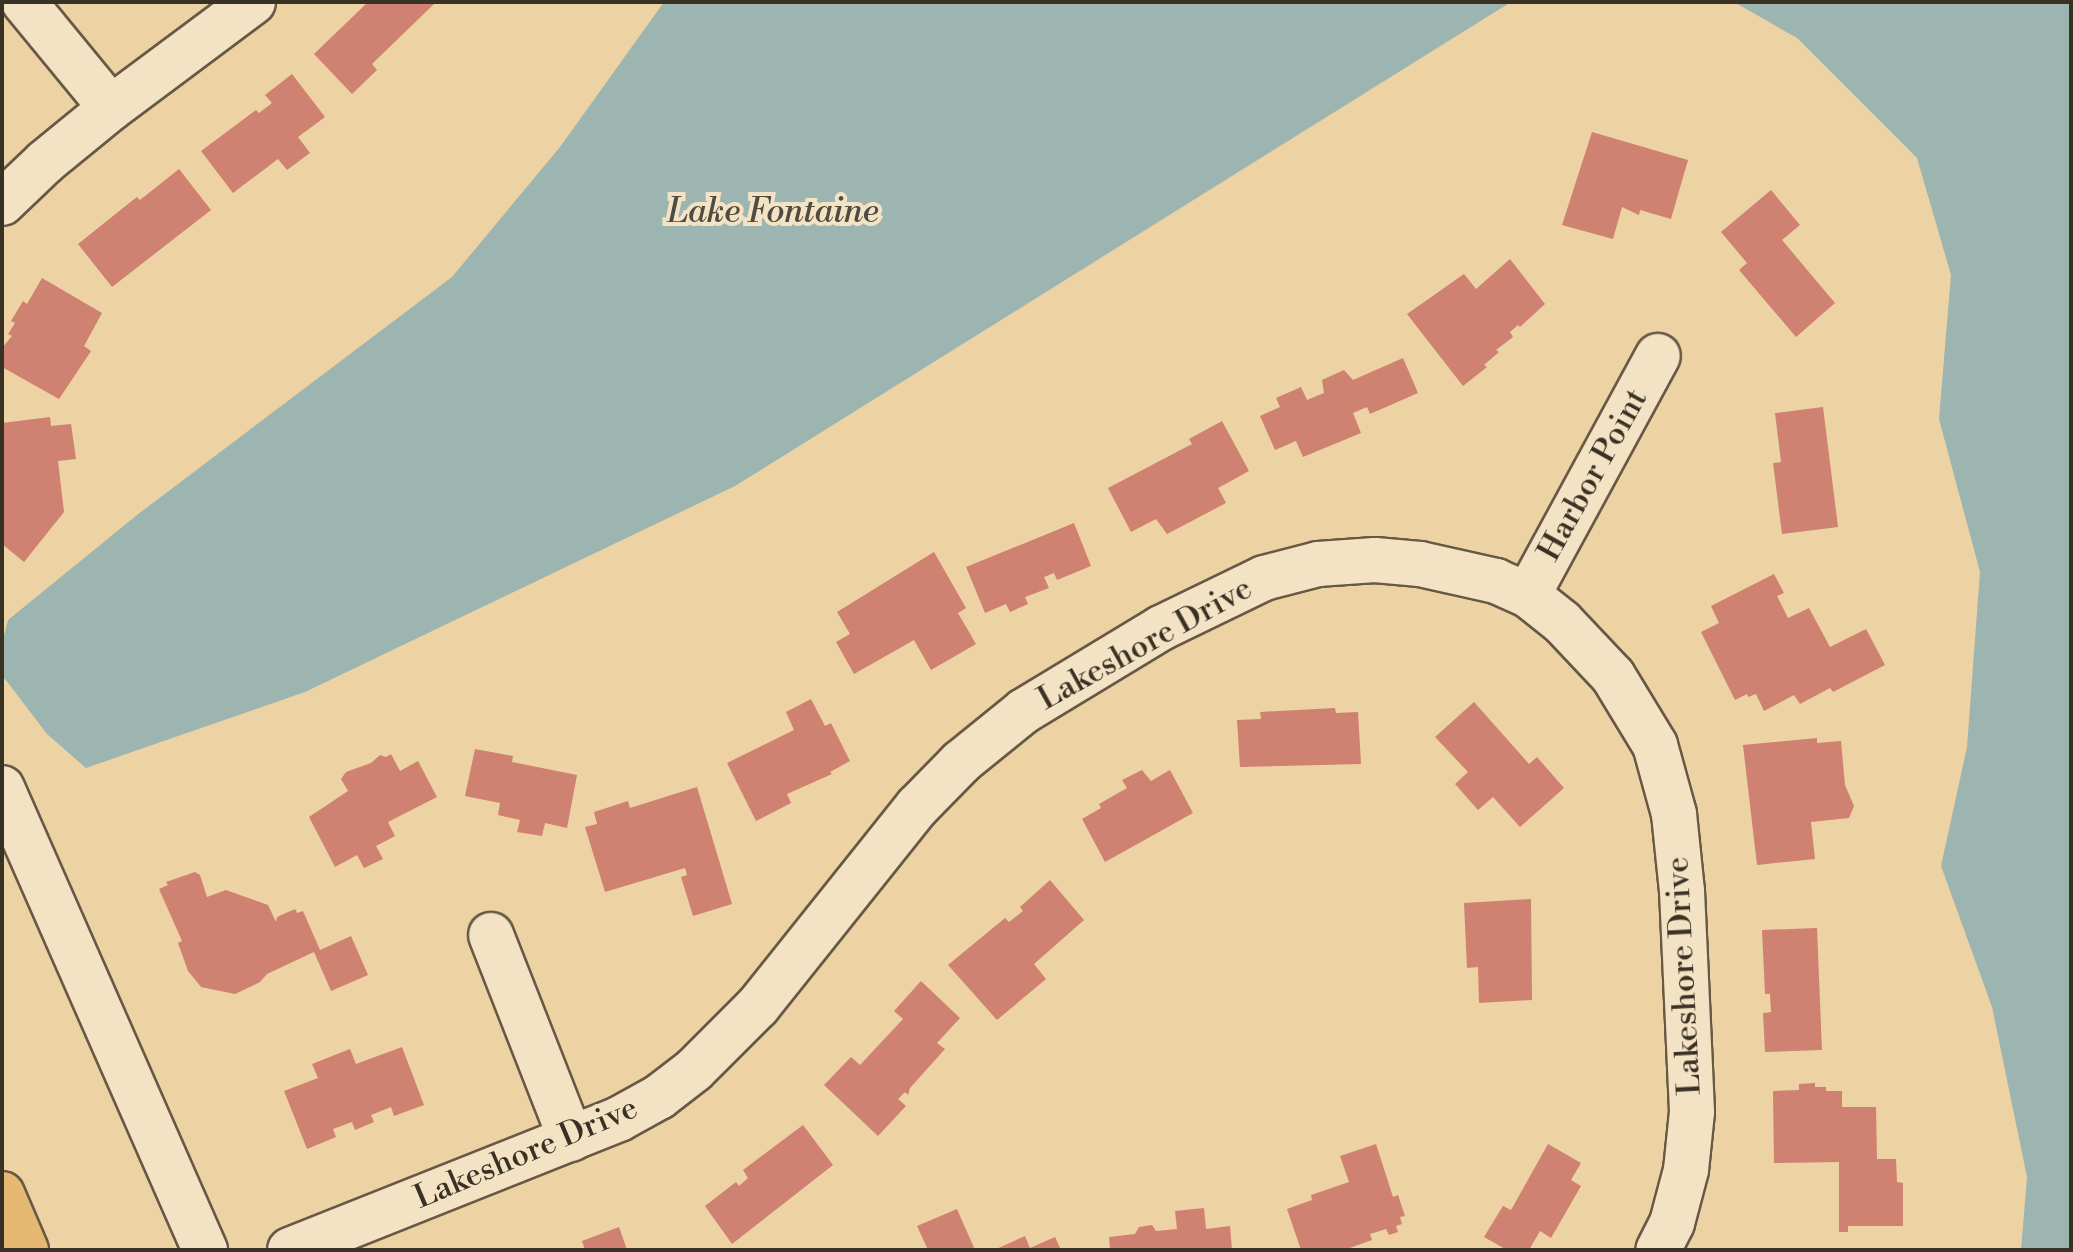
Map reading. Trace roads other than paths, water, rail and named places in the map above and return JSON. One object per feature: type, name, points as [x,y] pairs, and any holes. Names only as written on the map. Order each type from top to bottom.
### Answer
[{"type":"highway","points":[[2,1194],[26,1250]]},
{"type":"street","points":[[24,2],[111,108]]},
{"type":"street","points":[[2,203],[45,162],[111,108],[253,2]]},
{"type":"street","name":"Harbor Point","points":[[1528,595],[1658,356]]},
{"type":"street","name":"Lakeshore Drive","points":[[290,1250],[571,1139],[619,1119],[659,1097],[694,1070],[758,1006],[917,807],[950,773],[1024,711],[1095,665],[1214,601],[1264,578],[1318,564],[1375,560],[1420,564],[1496,581],[1528,595],[1562,622],[1621,688],[1655,745],[1674,814],[1682,891],[1692,1112],[1686,1170],[1672,1223],[1658,1250]]},
{"type":"street","points":[[2,788],[205,1250]]},
{"type":"street","points":[[491,935],[571,1139]]},
{"type":"water","name":"Lake Fontaine","points":[[664,2],[1511,2],[735,486],[305,692],[86,768],[47,734],[2,675],[2,644],[8,620],[137,515],[452,277],[560,147]]},
{"type":"water","points":[[1734,2],[2071,2],[2071,1250],[2021,1250],[2027,1177],[1992,1007],[1941,866],[1967,747],[1980,572],[1939,419],[1951,275],[1917,158],[1797,38]]}]
